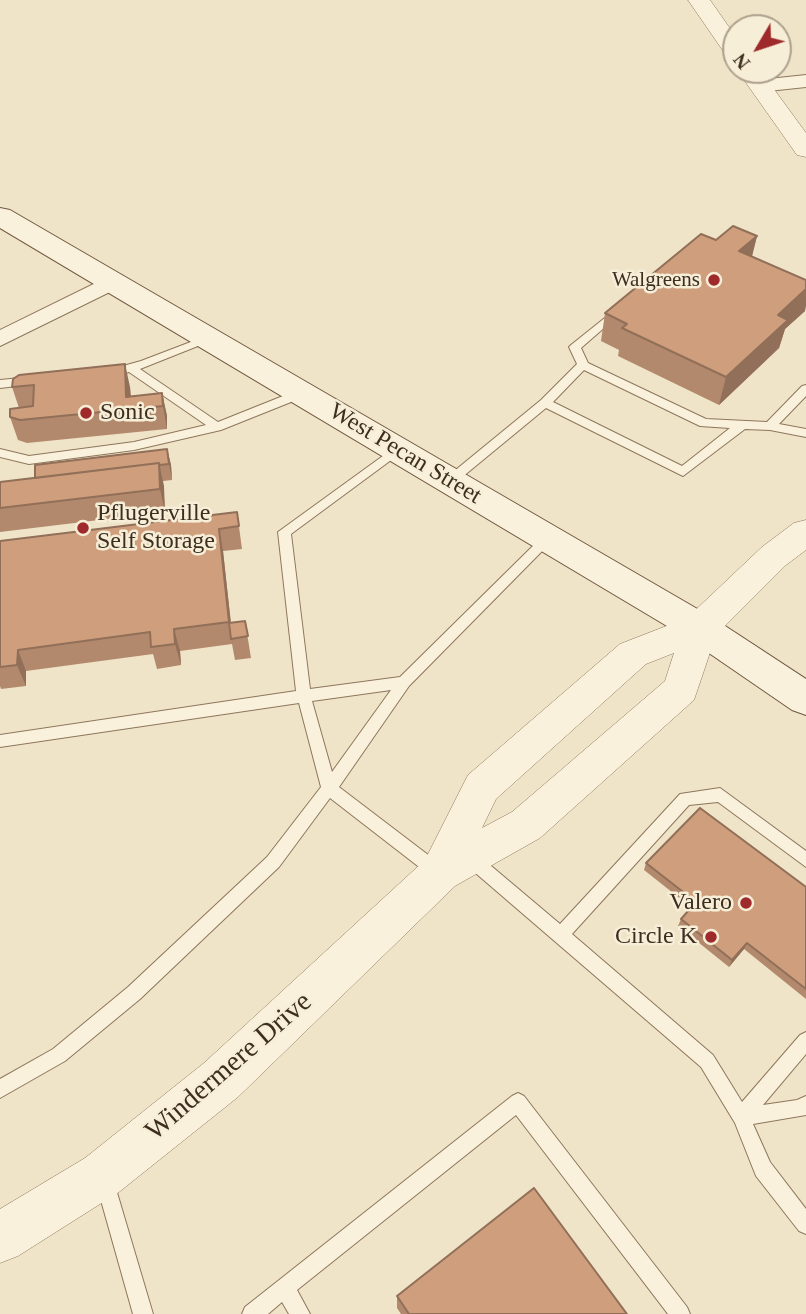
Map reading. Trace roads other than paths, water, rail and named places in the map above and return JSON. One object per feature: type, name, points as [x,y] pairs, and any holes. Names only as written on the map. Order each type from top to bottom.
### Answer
[{"type":"main road","name":"West Pecan Street","points":[[0,216],[700,628],[806,699]]},
{"type":"street","points":[[699,0],[722,33]]},
{"type":"street","points":[[757,84],[806,150]]},
{"type":"street","points":[[0,340],[114,281]]},
{"type":"street","name":"Windermere Drive","points":[[454,865],[482,787],[633,654],[700,628],[774,556],[806,532]]},
{"type":"street","name":"Windermere Drive","points":[[0,1238],[103,1175],[221,1080],[454,865],[526,825],[681,689],[700,628]]},
{"type":"lane","points":[[628,303],[575,347],[583,365],[704,423],[770,426],[806,433]]},
{"type":"lane","points":[[96,375],[131,368],[209,338]]},
{"type":"lane","points":[[451,480],[544,403],[583,365]]},
{"type":"lane","points":[[131,368],[217,427]]},
{"type":"lane","points":[[0,384],[41,380]]},
{"type":"lane","points":[[770,426],[806,389]]},
{"type":"lane","points":[[0,453],[29,460],[134,446],[217,427],[302,393]]},
{"type":"lane","points":[[544,403],[683,472],[742,425]]},
{"type":"lane","points":[[398,449],[284,532],[304,696],[329,788],[561,935],[707,1061],[741,1117],[763,1169],[806,1224]]},
{"type":"lane","points":[[0,1089],[59,1055],[134,993],[273,862],[404,682],[549,538]]},
{"type":"lane","points":[[0,741],[404,682]]},
{"type":"lane","points":[[561,935],[685,799],[720,795],[806,860]]},
{"type":"lane","points":[[741,1117],[806,1041]]},
{"type":"lane","points":[[252,1314],[518,1102],[680,1314]]},
{"type":"lane","points":[[741,1117],[799,1109],[806,1105]]},
{"type":"lane","points":[[103,1175],[143,1314]]},
{"type":"lane","points":[[285,1288],[300,1314]]},
{"type":"place","name":"Walgreens","points":[[714,280]]},
{"type":"place","name":"Sonic","points":[[86,413]]},
{"type":"place","name":"Pflugerville Self Storage","points":[[83,528]]},
{"type":"place","name":"Valero","points":[[746,903]]},
{"type":"place","name":"Circle K","points":[[711,937]]}]
